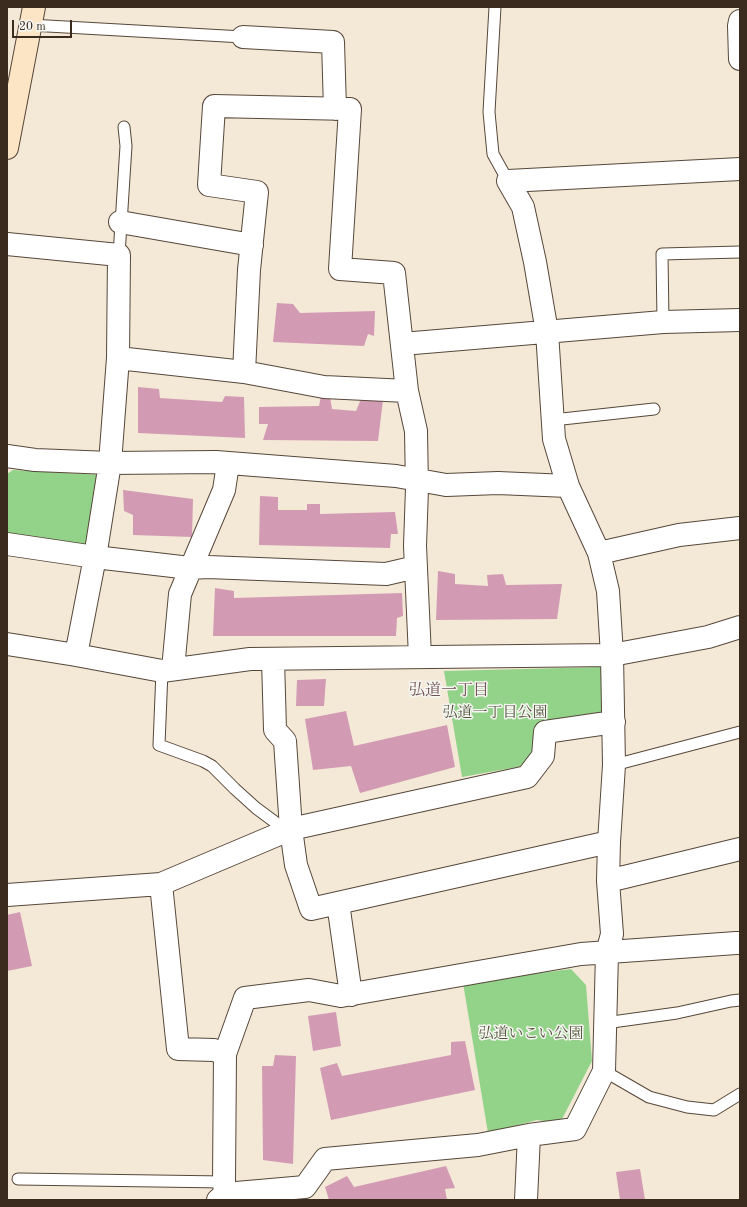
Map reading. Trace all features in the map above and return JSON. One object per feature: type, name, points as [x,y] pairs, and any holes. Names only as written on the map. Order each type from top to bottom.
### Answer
[{"type":"street","points":[[7,148],[32,16]]},
{"type":"street","points":[[740,21],[740,60]]},
{"type":"street","points":[[243,37],[333,42],[335,109]]},
{"type":"street","points":[[244,372],[249,270],[257,192],[209,185],[214,106],[350,109],[340,269],[394,273],[407,391],[416,431],[417,488],[415,546],[420,657]]},
{"type":"street","points":[[740,169],[508,181],[523,207],[535,262],[547,332],[554,439],[568,486],[599,553],[608,591],[612,655],[614,765],[608,881],[612,934],[607,953],[604,1071],[575,1129],[529,1135],[478,1145],[325,1159],[304,1187],[222,1192],[225,1054],[245,998],[309,990],[342,996],[581,954],[607,953],[740,943]]},
{"type":"street","points":[[120,222],[252,246]]},
{"type":"street","points":[[7,244],[119,255],[118,358],[110,463],[95,557],[76,655]]},
{"type":"street","points":[[402,344],[663,322],[740,320]]},
{"type":"street","points":[[118,358],[244,372],[324,386],[407,391]]},
{"type":"street","points":[[7,456],[35,460],[110,463],[216,462],[396,476],[446,485],[498,483],[568,486]]},
{"type":"street","points":[[167,670],[180,594],[224,490],[228,464]]},
{"type":"street","points":[[599,553],[679,535],[740,528]]},
{"type":"street","points":[[7,544],[95,557],[190,568],[208,567],[386,574],[416,567]]},
{"type":"street","points":[[7,644],[167,670],[250,659],[612,655],[708,637],[740,627]]},
{"type":"street","points":[[274,659],[275,730],[285,741],[289,830],[296,865],[311,909],[609,842]]},
{"type":"street","points":[[7,895],[161,884],[289,830],[527,777],[543,756],[545,732],[614,722]]},
{"type":"street","points":[[608,881],[740,849]]},
{"type":"street","points":[[161,884],[178,1049],[214,1050],[225,1054]]},
{"type":"street","points":[[338,903],[351,994]]},
{"type":"street","points":[[526,1200],[529,1135]]},
{"type":"lane","points":[[495,7],[489,112],[493,154],[508,181]]},
{"type":"lane","points":[[32,16],[243,37]]},
{"type":"lane","points":[[119,255],[126,146],[124,127]]},
{"type":"lane","points":[[663,322],[662,254],[740,252]]},
{"type":"lane","points":[[553,420],[654,409]]},
{"type":"lane","points":[[167,670],[159,744],[212,766],[256,808],[289,830]]},
{"type":"lane","points":[[614,765],[740,732]]},
{"type":"lane","points":[[605,1023],[677,1013],[740,1000]]},
{"type":"lane","points":[[604,1071],[649,1097],[687,1107],[714,1110],[740,1094]]},
{"type":"lane","points":[[18,1179],[222,1192]]},
{"type":"green space","points":[[13,470],[102,475],[90,544],[84,550],[7,539],[7,474]]},
{"type":"green space","name":"弘道一丁目公園","points":[[601,667],[603,716],[536,726],[534,753],[523,766],[462,777],[444,671]]},
{"type":"green space","name":"弘道いこい公園","points":[[571,969],[586,985],[592,1061],[560,1123],[537,1120],[488,1133],[463,983]]},
{"type":"building","points":[[277,303],[293,304],[300,313],[375,311],[374,336],[368,334],[364,346],[273,342]]},
{"type":"building","points":[[138,387],[159,389],[160,398],[222,402],[225,396],[244,397],[245,438],[138,433]]},
{"type":"building","points":[[321,396],[330,397],[332,409],[356,411],[361,399],[383,400],[378,441],[263,440],[268,424],[259,424],[259,407],[319,406]]},
{"type":"building","points":[[123,490],[193,499],[192,537],[133,535],[133,515],[124,511]]},
{"type":"building","points":[[260,496],[278,497],[278,510],[307,510],[307,504],[320,504],[320,514],[395,512],[398,534],[391,534],[390,548],[259,545]]},
{"type":"building","points":[[438,571],[455,574],[455,584],[488,586],[487,575],[503,574],[506,585],[562,584],[557,619],[436,620]]},
{"type":"building","points":[[215,588],[234,591],[234,598],[402,593],[403,616],[397,618],[396,636],[213,636]]},
{"type":"building","points":[[326,679],[324,706],[296,706],[297,680]]},
{"type":"building","points":[[346,711],[354,746],[447,725],[455,767],[360,793],[351,766],[313,770],[305,719]]},
{"type":"building","points":[[20,912],[32,966],[7,971],[7,915]]},
{"type":"building","points":[[336,1012],[341,1046],[313,1051],[308,1016]]},
{"type":"building","points":[[465,1041],[475,1090],[331,1120],[320,1068],[337,1063],[342,1076],[451,1055],[451,1042]]},
{"type":"building","points":[[275,1055],[296,1056],[293,1164],[263,1160],[262,1066],[273,1066]]},
{"type":"building","points":[[446,1166],[455,1188],[445,1189],[447,1200],[329,1200],[325,1187],[347,1176],[354,1187]]},
{"type":"building","points":[[640,1169],[645,1200],[620,1200],[616,1172]]},
{"type":"district","name":"弘道一丁目","points":[[449,691]]}]
